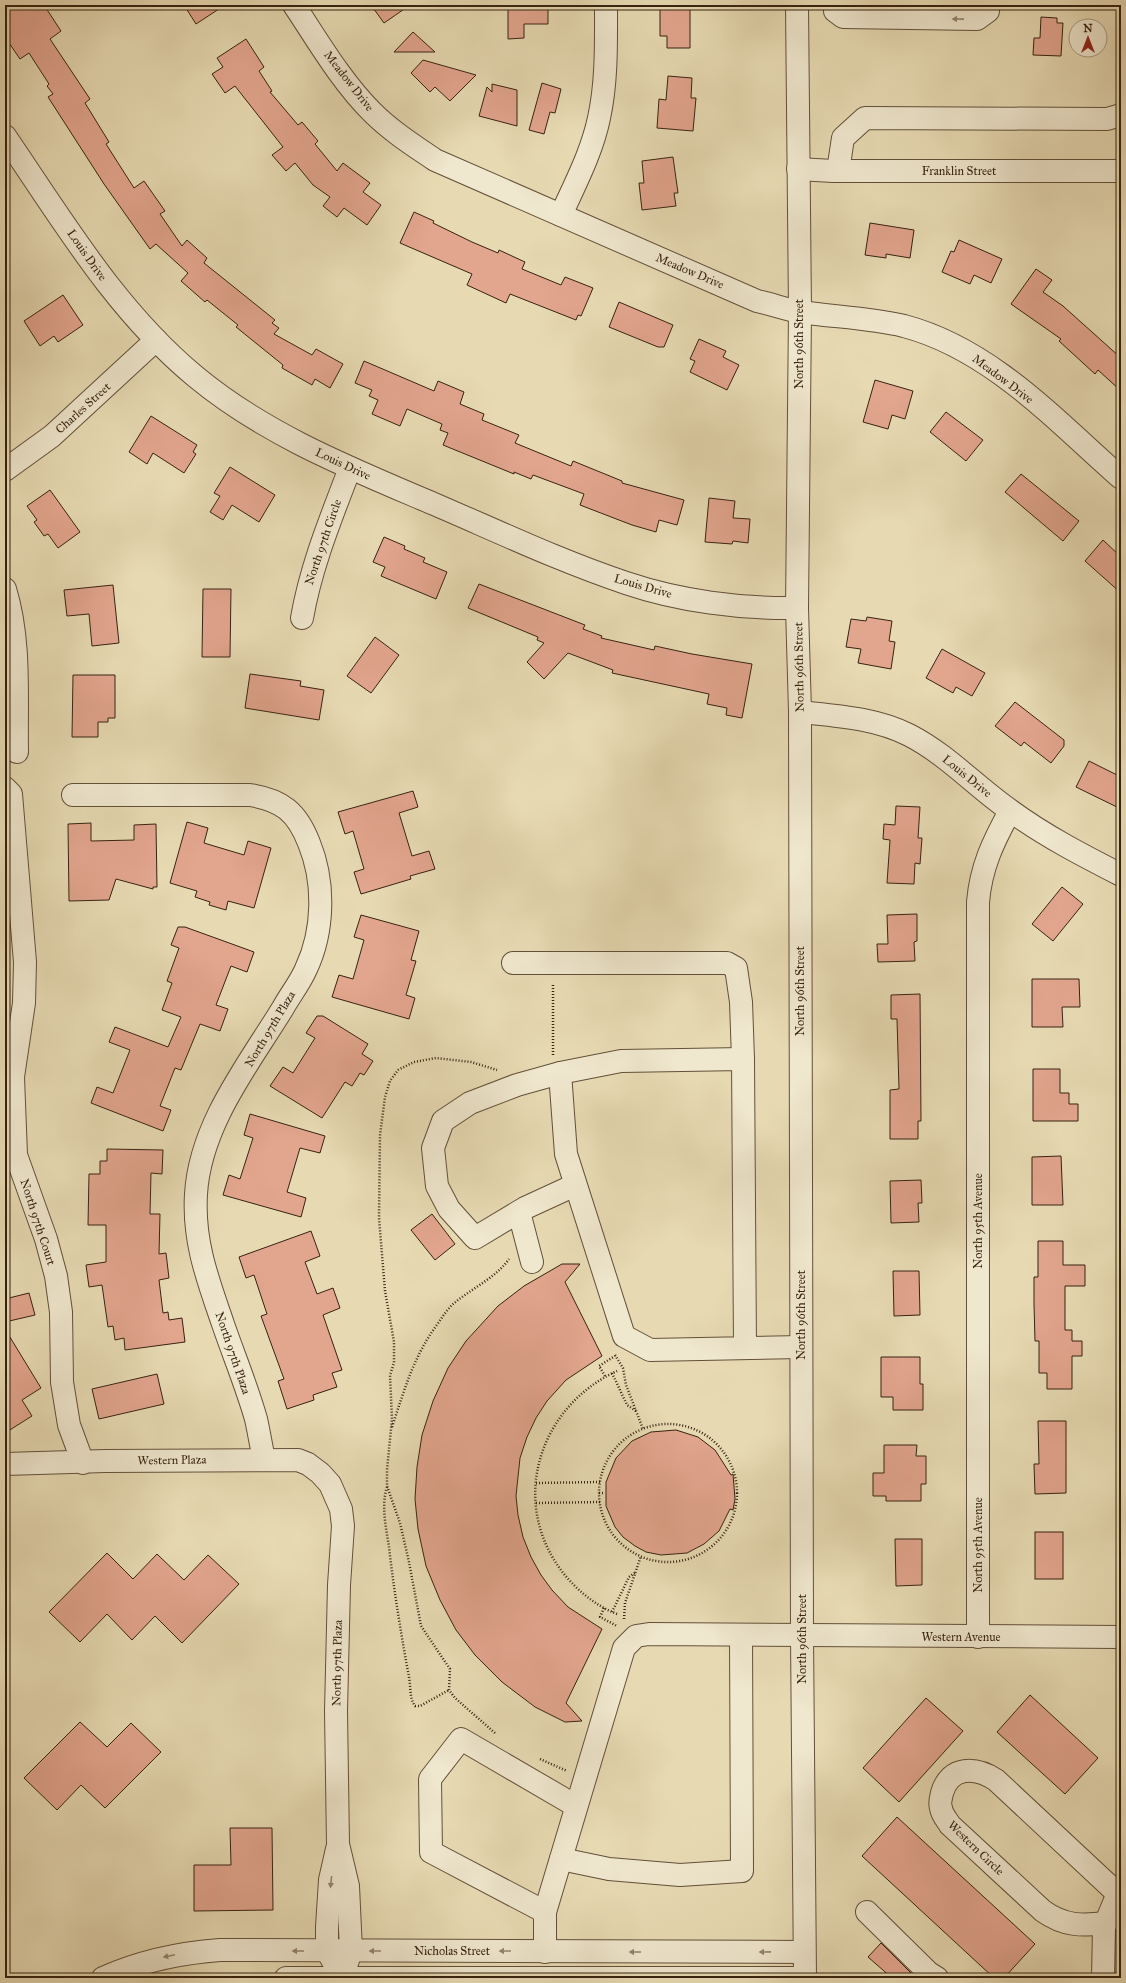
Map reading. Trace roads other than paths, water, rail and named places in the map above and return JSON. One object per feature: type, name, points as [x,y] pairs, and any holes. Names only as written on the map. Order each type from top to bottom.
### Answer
[{"type":"street","name":"Meadow Drive","points":[[294,5],[350,86],[372,111],[403,139],[435,160],[457,171],[757,300],[800,312],[874,320],[904,327],[940,339],[975,356],[1020,388],[1121,478]]},
{"type":"street","points":[[561,215],[586,157],[599,119],[606,60],[606,5]]},
{"type":"street","name":"North 96th Street","points":[[797,5],[800,312],[797,608],[800,712],[804,1978]]},
{"type":"street","points":[[835,5],[835,11],[843,16],[977,19],[988,11],[988,5]]},
{"type":"street","points":[[838,171],[843,138],[865,118],[1107,119],[1121,115]]},
{"type":"street","name":"Louis Drive","points":[[5,136],[96,269],[128,310],[156,340],[197,378],[248,414],[297,442],[350,468],[567,561],[626,584],[663,594],[704,601],[757,607],[797,608]]},
{"type":"street","name":"Franklin Street","points":[[798,169],[838,171],[1121,171]]},
{"type":"street","name":"Charles Street","points":[[5,470],[52,436],[156,340]]},
{"type":"street","name":"North 97th Circle","points":[[302,618],[306,593],[315,561],[350,468]]},
{"type":"street","points":[[5,589],[13,624],[16,647],[17,752]]},
{"type":"street","name":"Louis Drive","points":[[800,712],[867,720],[908,734],[942,754],[1010,811],[1071,849],[1121,875]]},
{"type":"street","name":"North 97th Court","points":[[6,788],[11,794],[25,962],[24,1002],[13,1078],[10,1120],[16,1155],[46,1239],[56,1276],[61,1312],[62,1382],[68,1425],[83,1463]]},
{"type":"street","name":"North 97th Plaza","points":[[73,795],[250,795],[267,798],[280,803],[294,814],[304,828],[312,850],[318,875],[320,901],[316,942],[306,970],[218,1117],[203,1155],[196,1194],[196,1224],[202,1260],[256,1419],[264,1459]]},
{"type":"street","name":"North 95th Avenue","points":[[978,1637],[978,902],[979,886],[986,859],[997,834],[1010,811]]},
{"type":"street","points":[[513,963],[726,963],[736,968],[741,1002],[743,1059],[745,1348]]},
{"type":"street","points":[[575,1185],[519,1212],[475,1238],[449,1209],[436,1186],[433,1148],[443,1121],[470,1103],[512,1087],[560,1073],[621,1060],[743,1059]]},
{"type":"street","points":[[560,1073],[566,1154],[624,1336],[650,1350],[801,1348]]},
{"type":"street","points":[[519,1212],[532,1262]]},
{"type":"street","name":"Western Plaza","points":[[5,1464],[264,1459],[298,1460],[308,1464],[320,1473],[330,1484]]},
{"type":"street","name":"North 97th Plaza","points":[[330,1484],[341,1509],[342,1526],[336,1703],[338,1844],[348,1886],[351,1951],[342,1977]]},
{"type":"street","name":"Western Avenue","points":[[545,1952],[545,1912],[624,1648],[636,1636],[649,1634],[1121,1637]]},
{"type":"street","points":[[561,1859],[609,1869],[680,1875],[742,1871],[740,1635]]},
{"type":"street","points":[[545,1912],[431,1852],[430,1780],[461,1739],[576,1806]]},
{"type":"street","name":"Western Circle","points":[[1106,1923],[1090,1925],[1065,1923],[1043,1911],[950,1825],[940,1808],[944,1786],[953,1776],[962,1771],[974,1770],[984,1773],[996,1780],[1119,1889]]},
{"type":"street","name":"North 97th Plaza","points":[[327,1951],[330,1880],[338,1844]]},
{"type":"street","points":[[1103,1978],[1103,1942],[1106,1923],[1119,1889]]},
{"type":"street","points":[[867,1912],[929,1973],[937,1978]]},
{"type":"street","name":"Nicholas Street","points":[[103,1978],[147,1970],[171,1955],[220,1950],[804,1952]]},
{"type":"street","points":[[327,1951],[342,1977]]},
{"type":"street","points":[[286,1978],[804,1978]]}]
